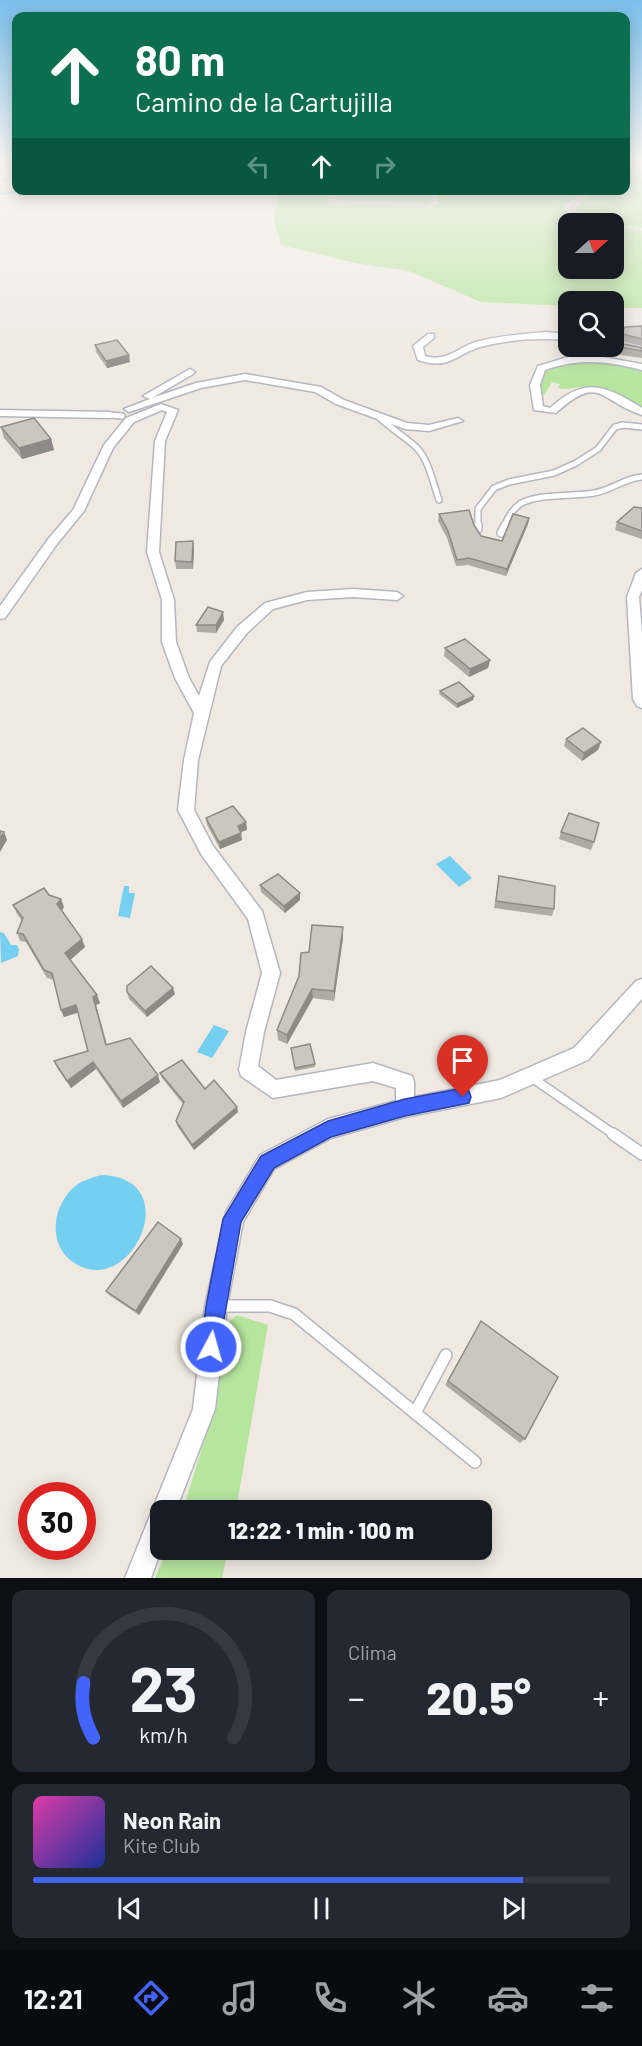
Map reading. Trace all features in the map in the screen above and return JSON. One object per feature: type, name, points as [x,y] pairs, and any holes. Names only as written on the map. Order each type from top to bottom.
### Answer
[{"type":"street","points":[[430,336],[418,346],[421,358],[434,362],[452,358],[478,344],[507,338],[558,336]]},
{"type":"street","points":[[624,347],[642,351]]},
{"type":"street","points":[[642,366],[602,356],[567,359],[541,368],[535,386],[538,408],[552,411],[575,392],[593,390],[617,397],[642,412]]},
{"type":"street","points":[[0,615],[53,541],[78,511],[108,447],[127,415],[190,372]]},
{"type":"street","points":[[127,415],[199,386],[245,377],[318,389],[340,402],[405,426],[429,428],[458,421]]},
{"type":"street","points":[[127,415],[161,407],[173,410],[160,441],[153,552],[168,600],[169,642],[182,678],[201,713]]},
{"type":"street","points":[[0,413],[110,415]]},
{"type":"street","points":[[642,573],[633,597],[642,703]]},
{"type":"street","points":[[397,596],[353,593],[307,596],[269,606],[242,630],[215,665],[201,713],[191,760],[186,810],[207,850],[256,915],[272,973],[255,1032],[248,1070],[273,1089],[373,1072],[405,1082],[405,1108]]},
{"type":"street","points":[[168,1500],[204,1409],[216,1306],[232,1219],[267,1162],[328,1129],[405,1108],[501,1089],[581,1054],[642,987]]},
{"type":"street","points":[[138,1578],[150,1546]]},
{"type":"lane","points":[[376,414],[389,428],[416,447],[424,457],[439,500]]},
{"type":"lane","points":[[110,415],[127,415]]},
{"type":"lane","points":[[478,529],[478,508],[494,489],[509,482],[554,473],[576,463],[598,449],[615,427],[623,425],[642,428]]},
{"type":"lane","points":[[501,533],[514,509],[520,504],[540,498],[595,493],[616,488],[630,478],[642,477]]},
{"type":"lane","points":[[529,1076],[642,1154]]},
{"type":"lane","points":[[216,1306],[270,1306],[294,1314],[475,1462]]},
{"type":"lane","points":[[415,1413],[446,1355]]},
{"type":"green space","points":[[278,235],[558,235],[558,279],[624,279],[624,235],[642,235],[642,308],[624,308],[624,291],[558,291],[558,306],[481,302],[409,271],[355,263],[281,245]]},
{"type":"green space","points":[[602,358],[642,369],[642,408],[609,391],[594,387],[562,389],[558,388],[560,384],[552,382],[539,403],[539,389],[546,369],[570,361]]},
{"type":"green space","points":[[237,1315],[268,1325],[238,1500],[186,1500],[208,1428],[227,1324]]},
{"type":"green space","points":[[163,1560],[226,1560],[222,1578],[155,1578]]},
{"type":"water","points":[[450,856],[472,878],[459,887],[436,864]]},
{"type":"water","points":[[124,886],[129,886],[129,893],[135,893],[130,918],[118,916]]},
{"type":"water","points":[[0,932],[4,933],[11,945],[17,945],[19,949],[18,956],[1,963]]},
{"type":"water","points":[[214,1025],[229,1031],[212,1058],[197,1052]]},
{"type":"water","points":[[101,1175],[127,1181],[141,1195],[146,1213],[142,1233],[131,1251],[116,1265],[97,1270],[76,1264],[67,1257],[57,1239],[56,1228],[60,1207],[72,1189],[82,1182]]},
{"type":"building","points":[[642,326],[642,339],[624,334],[625,327]]},
{"type":"building","points":[[117,340],[129,355],[106,361],[95,345]]},
{"type":"building","points":[[624,344],[642,348],[642,351],[624,348]]},
{"type":"building","points":[[34,418],[51,439],[19,448],[1,427]]},
{"type":"building","points":[[634,507],[642,508],[642,531],[617,522]]},
{"type":"building","points":[[469,510],[481,536],[502,541],[513,514],[529,518],[507,569],[469,558],[457,560],[448,531],[439,514]]},
{"type":"building","points":[[193,541],[192,562],[175,561],[176,542]]},
{"type":"building","points":[[208,607],[223,612],[216,625],[196,625]]},
{"type":"building","points":[[465,639],[490,660],[470,669],[445,648]]},
{"type":"building","points":[[459,682],[474,696],[457,704],[440,691]]},
{"type":"building","points":[[583,728],[601,742],[584,753],[566,739]]},
{"type":"building","points":[[233,806],[246,822],[238,826],[241,833],[219,842],[206,818]]},
{"type":"building","points":[[569,813],[599,823],[594,842],[561,832]]},
{"type":"building","points":[[278,874],[300,893],[284,906],[260,885]]},
{"type":"building","points":[[499,876],[555,886],[554,909],[496,901]]},
{"type":"building","points":[[44,888],[49,895],[61,899],[57,904],[82,939],[65,953],[97,995],[93,997],[106,1045],[130,1038],[158,1075],[121,1101],[93,1062],[67,1081],[54,1061],[88,1051],[76,1005],[61,1010],[52,973],[44,970],[23,934],[17,933],[23,918],[13,905]]},
{"type":"building","points":[[312,925],[343,927],[334,991],[312,989],[287,1035],[277,1030],[299,976],[301,953],[309,952]]},
{"type":"building","points":[[151,966],[173,988],[145,1011],[127,992],[127,986]]},
{"type":"building","points":[[310,1044],[315,1064],[295,1068],[291,1048]]},
{"type":"building","points":[[182,1060],[205,1089],[214,1080],[237,1107],[192,1145],[176,1121],[184,1102],[160,1073]]},
{"type":"building","points":[[158,1222],[181,1239],[136,1311],[106,1291]]},
{"type":"building","points":[[481,1321],[558,1377],[525,1439],[448,1381]]},
{"type":"route","points":[[211,1347],[232,1219],[267,1162],[328,1129],[405,1108],[463,1097]]}]
